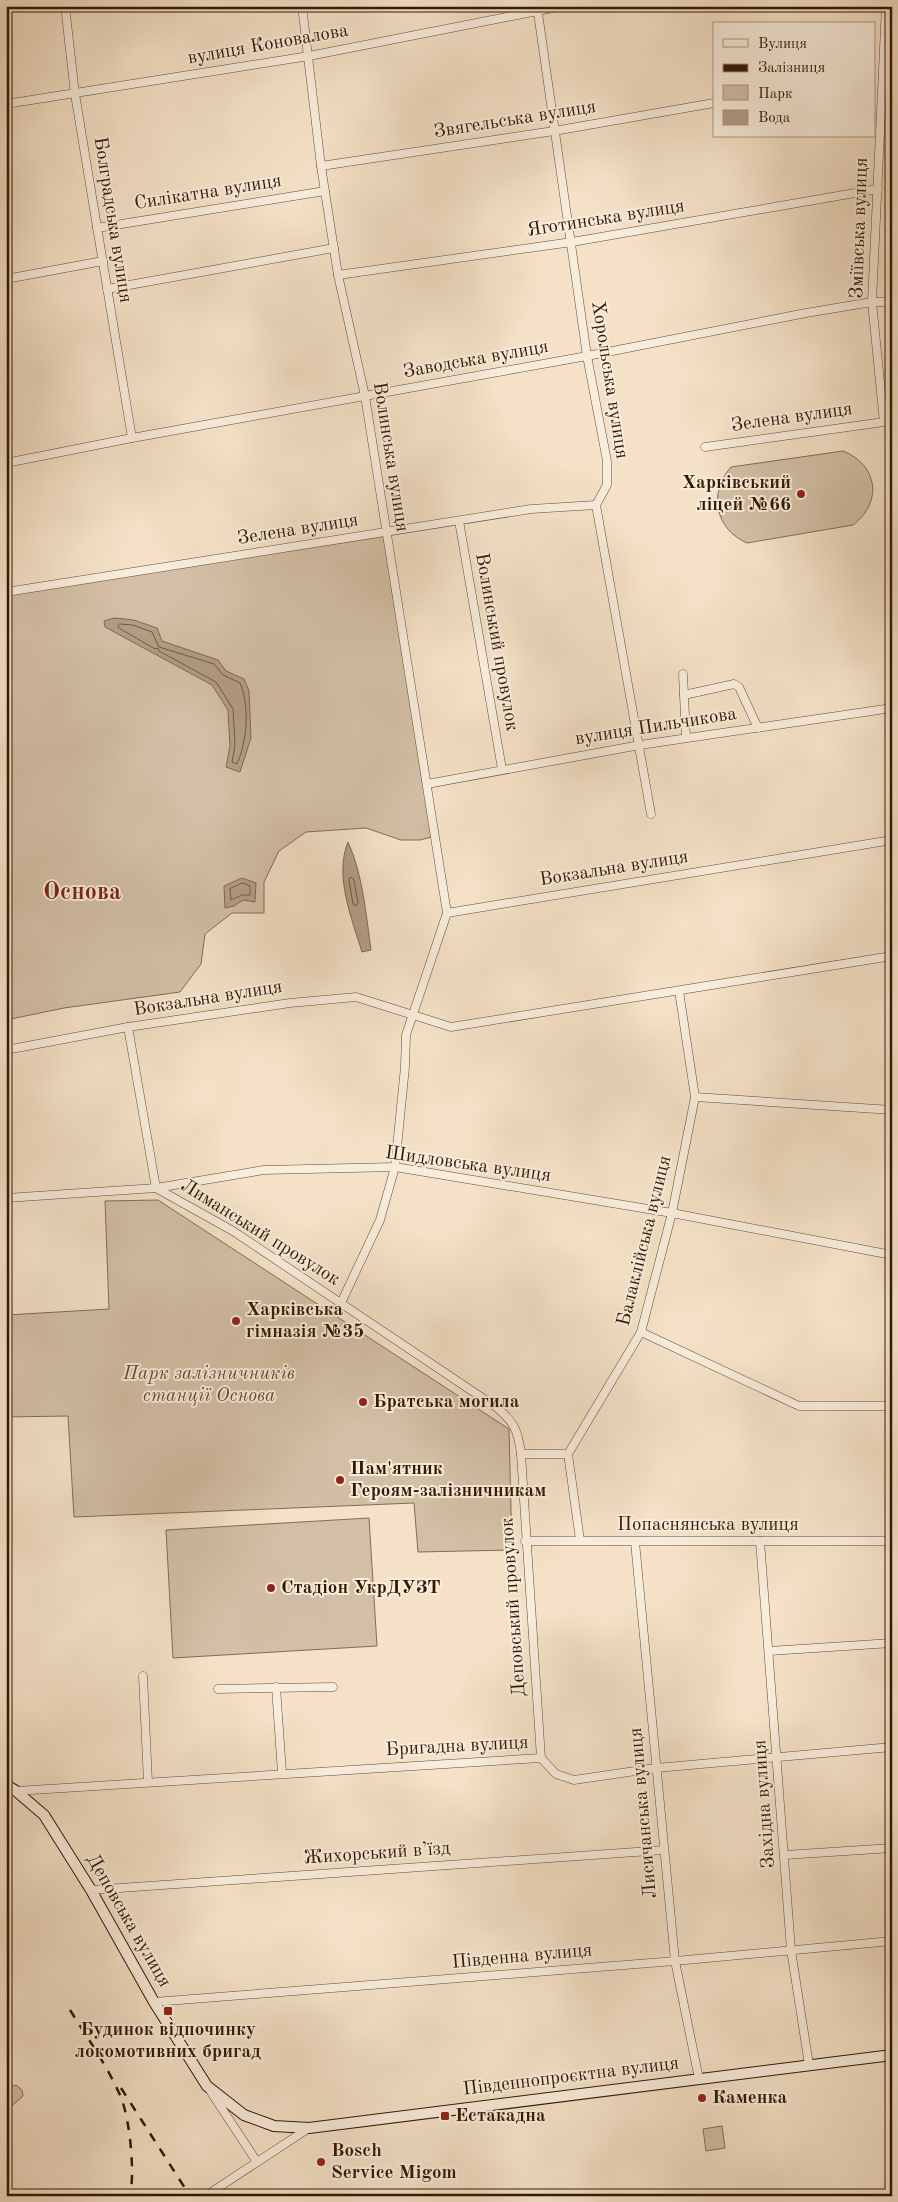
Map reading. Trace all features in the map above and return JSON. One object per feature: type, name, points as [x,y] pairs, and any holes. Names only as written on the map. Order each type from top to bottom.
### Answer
[{"type":"main road","name":"Деповська вулиця","points":[[6,1785],[44,1815],[91,1890],[154,2002],[207,2086]]},
{"type":"main road","name":"Південнопроєктна вулиця","points":[[207,2086],[244,2115],[274,2126],[308,2128],[892,2055]]},
{"type":"street","name":"Болградська вулиця","points":[[65,6],[75,94],[132,438]]},
{"type":"street","name":"Волинська вулиця","points":[[302,6],[320,166],[338,275],[365,396],[447,913]]},
{"type":"street","name":"вулиця Коновалова","points":[[6,104],[309,56],[537,8],[563,6]]},
{"type":"street","name":"Зміївська вулиця","points":[[884,422],[872,302],[878,189],[878,75],[886,6]]},
{"type":"street","name":"Хорольська вулиця","points":[[537,8],[587,356],[607,461],[607,485],[596,505]]},
{"type":"street","name":"Звягельська вулиця","points":[[320,166],[554,131],[713,103]]},
{"type":"street","name":"Яготинська вулиця","points":[[338,275],[572,242],[878,189]]},
{"type":"street","name":"Силікатна вулиця","points":[[97,228],[324,191]]},
{"type":"street","points":[[107,288],[334,248]]},
{"type":"street","points":[[6,279],[102,262]]},
{"type":"street","name":"Заводська вулиця","points":[[6,463],[132,438],[587,356],[806,312],[872,302],[892,302]]},
{"type":"street","name":"Зелена вулиця","points":[[705,447],[884,422]]},
{"type":"street","points":[[596,505],[651,814]]},
{"type":"street","name":"Зелена вулиця","points":[[6,592],[531,509],[596,505]]},
{"type":"street","name":"Волинський провулок","points":[[459,521],[502,769]]},
{"type":"street","points":[[683,674],[686,738]]},
{"type":"street","points":[[684,694],[734,684],[739,687],[758,728]]},
{"type":"street","name":"вулиця Пильчикова","points":[[427,784],[640,745],[892,708]]},
{"type":"street","name":"Вокзальна вулиця","points":[[447,913],[892,840]]},
{"type":"street","points":[[341,1303],[380,1220],[395,1167],[405,1067],[406,1035],[447,913]]},
{"type":"street","name":"Вокзальна вулиця","points":[[6,1050],[290,1002],[356,998],[414,1014],[451,1027],[892,956]]},
{"type":"street","name":"Балаклійська вулиця","points":[[568,1454],[641,1332],[672,1213],[695,1097],[679,991]]},
{"type":"street","name":"Лиманський провулок","points":[[128,1028],[156,1188],[233,1231],[501,1411],[514,1424],[519,1438],[521,1454]]},
{"type":"street","points":[[695,1097],[892,1110]]},
{"type":"street","name":"Шидловська вулиця","points":[[6,1198],[156,1188],[264,1170],[395,1167],[672,1213],[892,1255]]},
{"type":"street","points":[[641,1332],[799,1406],[892,1406]]},
{"type":"street","points":[[521,1454],[568,1454],[580,1540]]},
{"type":"street","name":"Деповський провулок","points":[[521,1454],[525,1540],[541,1758]]},
{"type":"street","name":"Попаснянська вулиця","points":[[525,1540],[635,1542],[760,1540],[892,1541]]},
{"type":"street","name":"Західна вулиця","points":[[760,1540],[778,1757],[791,1950],[809,2065]]},
{"type":"street","name":"Лисичанська вулиця","points":[[635,1542],[674,1961],[699,2079]]},
{"type":"street","points":[[769,1651],[892,1643]]},
{"type":"street","points":[[143,1676],[148,1782]]},
{"type":"street","points":[[276,1688],[282,1773]]},
{"type":"street","points":[[218,1689],[332,1688]]},
{"type":"street","name":"Бригадна вулиця","points":[[16,1791],[541,1758],[556,1774],[574,1780],[656,1768],[892,1748]]},
{"type":"street","points":[[785,1855],[892,1848]]},
{"type":"street","name":"Жихорський в’їзд","points":[[91,1890],[664,1850]]},
{"type":"street","name":"Південна вулиця","points":[[154,2002],[674,1961],[892,1941]]},
{"type":"street","points":[[207,2086],[257,2162]]},
{"type":"street","points":[[214,2196],[213,2191],[308,2128]]},
{"type":"green space","points":[[843,451],[855,457],[864,465],[872,485],[869,506],[863,516],[853,525],[747,543],[736,537],[722,520],[718,509],[719,488],[731,467]]},
{"type":"green space","points":[[386,533],[435,836],[420,840],[401,840],[366,828],[306,832],[279,851],[264,882],[264,913],[232,913],[205,934],[201,964],[180,992],[64,1008],[6,1020],[6,592]]},
{"type":"green space","name":"Парк залізничників станції Основа","points":[[158,1200],[509,1429],[512,1550],[418,1552],[414,1503],[74,1517],[68,1416],[6,1417],[6,1315],[109,1309],[105,1201]]},
{"type":"green space","name":"Стадіон УкрДУЗТ","points":[[369,1518],[377,1646],[173,1658],[166,1530]]},
{"type":"green space","points":[[16,2085],[22,2090],[23,2096],[6,2111],[6,2088]]},
{"type":"green space","points":[[722,2126],[725,2148],[706,2151],[703,2129]]},
{"type":"water","points":[[114,618],[134,620],[157,628],[162,641],[218,660],[226,671],[244,679],[249,691],[251,738],[240,772],[226,767],[230,746],[228,710],[212,685],[105,627],[104,621]]},
{"type":"water","points":[[348,842],[361,881],[371,950],[362,952],[349,912],[344,883],[344,855]]},
{"type":"water","points":[[242,878],[256,883],[255,902],[243,900],[234,906],[225,908],[224,886]]},
{"type":"railway","points":[[70,2010],[105,2065],[122,2100],[131,2148],[132,2174],[130,2196]]},
{"type":"railway","points":[[121,2088],[190,2196]]},
{"type":"place","name":"Харківський ліцей №66","points":[[801,494]]},
{"type":"place","name":"Харківська гімназія №35","points":[[236,1321]]},
{"type":"place","name":"Братська могила","points":[[363,1402]]},
{"type":"place","name":"Пам'ятник Героям-залізничникам","points":[[340,1480]]},
{"type":"place","name":"Стадіон УкрДУЗТ","points":[[271,1588]]},
{"type":"place","name":"Будинок відпочинку локомотивних бригад","points":[[168,2011]]},
{"type":"place","name":"Каменка","points":[[702,2098]]},
{"type":"place","name":"Естакадна","points":[[445,2116]]},
{"type":"place","name":"Bosch Service Migom","points":[[321,2162]]},
{"type":"district","name":"Основа","points":[[82,893]]}]
